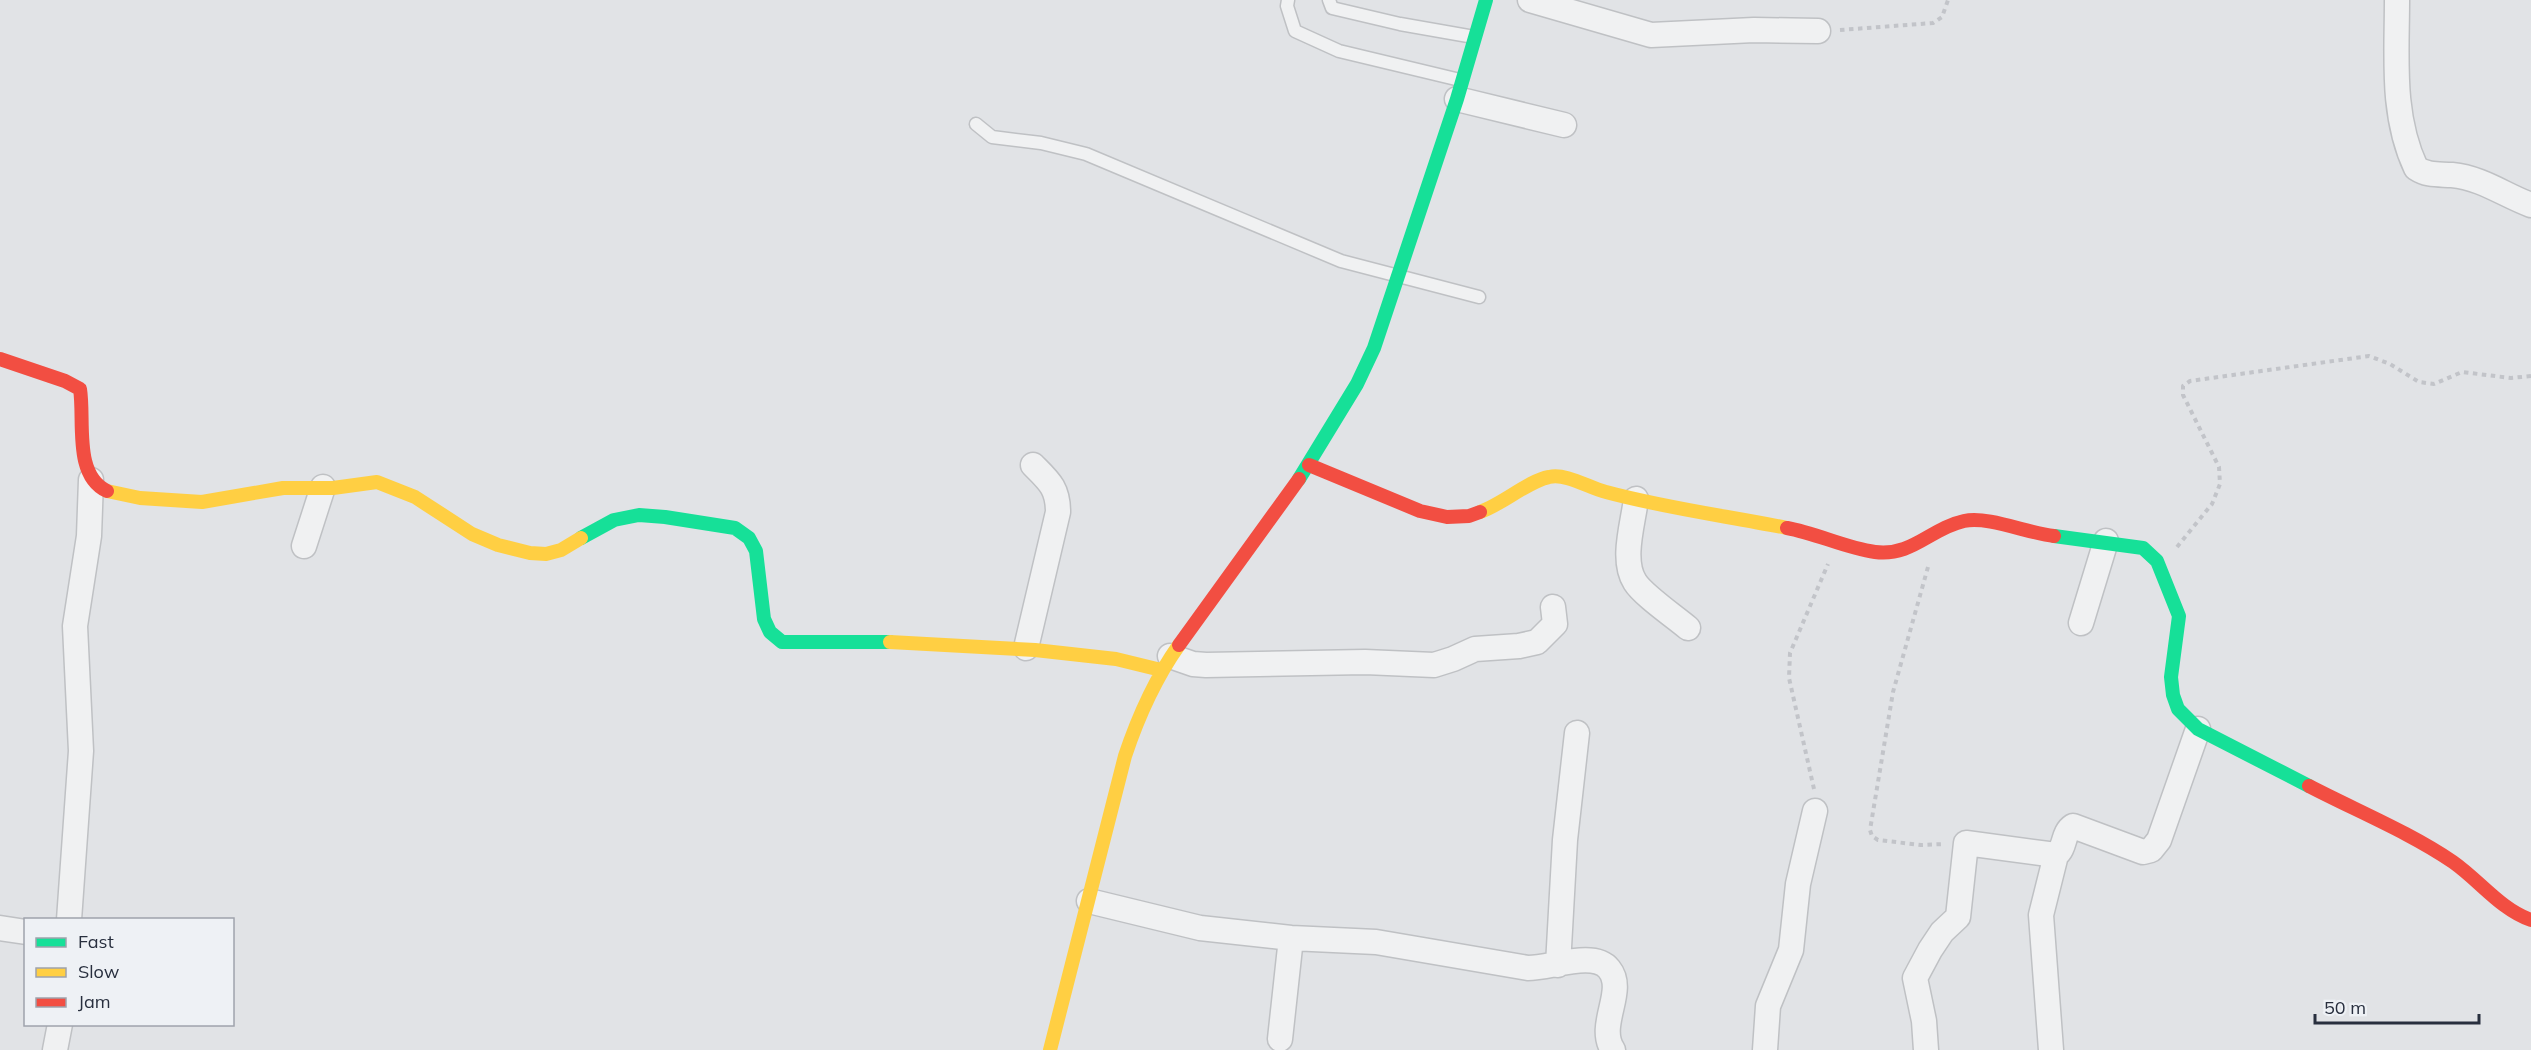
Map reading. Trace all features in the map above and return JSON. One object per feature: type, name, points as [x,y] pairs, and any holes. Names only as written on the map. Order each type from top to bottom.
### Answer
[{"type":"street","points":[[1050,1050],[1132,732],[1165,663],[1309,465],[1357,384],[1374,348],[1459,90],[1486,0]]},
{"type":"street","points":[[1530,0],[1650,35],[1754,30],[1818,31]]},
{"type":"street","points":[[2397,0],[2397,96],[2403,133],[2416,168],[2429,174],[2474,179],[2531,205]]},
{"type":"street","points":[[1459,90],[1564,125]]},
{"type":"street","points":[[0,359],[65,381],[80,389],[84,405],[85,465],[92,480],[104,490],[118,496],[209,502],[271,489],[375,482],[398,487],[473,535],[494,544],[545,554],[562,549],[603,524],[638,514],[656,514],[734,528],[752,541],[758,553],[765,621],[775,638],[782,642],[893,641],[1026,648],[1135,662],[1206,665],[1365,662],[1434,665],[1475,649],[1519,646],[1537,642],[1555,624],[1553,607]]},
{"type":"street","points":[[1026,648],[1058,512],[1058,497],[1052,484],[1033,465]]},
{"type":"street","points":[[1309,465],[1420,511],[1447,517],[1469,516],[1497,506],[1539,480],[1551,476],[1562,477],[1636,500],[1794,529],[1875,552],[1903,551],[1938,532],[1965,521],[1978,520],[2039,534],[2106,541],[2143,548],[2157,561],[2175,602],[2179,616],[2171,677],[2173,695],[2178,709],[2198,729],[2431,849],[2454,863],[2514,914],[2531,920]]},
{"type":"street","points":[[69,918],[81,751],[75,626],[89,536],[92,480]]},
{"type":"street","points":[[304,546],[323,487]]},
{"type":"street","points":[[1636,500],[1628,559],[1630,573],[1636,584],[1688,628]]},
{"type":"street","points":[[2081,623],[2106,541]]},
{"type":"street","points":[[2051,1050],[2041,915],[2056,855],[2061,850],[2066,833],[2073,826],[2143,852],[2151,850],[2159,840],[2198,729]]},
{"type":"street","points":[[1558,965],[1565,840],[1577,733]]},
{"type":"street","points":[[1765,1050],[1768,1006],[1791,950],[1798,884],[1815,811]]},
{"type":"street","points":[[1926,1050],[1924,1021],[1915,978],[1942,932],[1958,916],[1966,843],[2056,855]]},
{"type":"street","points":[[1089,901],[1200,928],[1291,938],[1376,942],[1528,968],[1591,959],[1600,961],[1613,974],[1615,985],[1606,1037],[1613,1050]]},
{"type":"street","points":[[0,927],[24,932]]},
{"type":"street","points":[[1280,1039],[1291,938]]},
{"type":"street","points":[[55,1050],[60,1026]]},
{"type":"lane","points":[[1288,0],[1287,6],[1295,32],[1339,51],[1459,90]]},
{"type":"lane","points":[[1329,0],[1332,8],[1356,15],[1475,37]]},
{"type":"lane","points":[[976,124],[992,137],[1041,143],[1086,154],[1341,261],[1479,297]]},
{"type":"path","points":[[1818,31],[1933,23],[1942,17],[1948,0]]},
{"type":"path","points":[[2157,561],[2179,546],[2189,535],[2212,504],[2220,484],[2219,467],[2183,395],[2183,386],[2190,381],[2368,356],[2390,364],[2419,382],[2434,384],[2462,372],[2511,378],[2531,376]]},
{"type":"path","points":[[1938,532],[1893,692],[1870,830],[1872,836],[1878,840],[1921,845],[1966,843]]},
{"type":"path","points":[[1815,811],[1814,787],[1789,678],[1789,663],[1790,653],[1838,541]]},
{"type":"traffic: fast","points":[[1299,479],[1357,384],[1374,348],[1457,99],[1486,0]]},
{"type":"traffic: fast","points":[[581,538],[614,520],[639,515],[735,528],[749,538],[756,551],[764,619],[770,632],[782,642],[890,642]]},
{"type":"traffic: fast","points":[[2054,536],[2143,548],[2157,561],[2179,616],[2171,677],[2173,695],[2178,709],[2198,729],[2309,786]]},
{"type":"traffic: slow","points":[[1480,512],[1541,479],[1556,476],[1651,503],[1787,528]]},
{"type":"traffic: slow","points":[[107,491],[140,498],[202,502],[283,488],[333,488],[377,482],[415,497],[472,534],[498,545],[530,553],[546,554],[561,550],[581,538]]},
{"type":"traffic: slow","points":[[890,642],[1035,650],[1116,659],[1161,670]]},
{"type":"traffic: slow","points":[[1050,1050],[1125,756],[1148,699],[1179,645]]},
{"type":"traffic: jam","points":[[0,359],[65,381],[80,389],[85,460],[89,473],[96,483],[107,491]]},
{"type":"traffic: jam","points":[[1309,465],[1420,511],[1447,517],[1469,516],[1480,512]]},
{"type":"traffic: jam","points":[[1179,645],[1299,479]]},
{"type":"traffic: jam","points":[[1787,528],[1875,552],[1900,550],[1952,525],[1974,520],[2054,536]]},
{"type":"traffic: jam","points":[[2309,786],[2437,851],[2463,869],[2510,909],[2531,920]]}]
